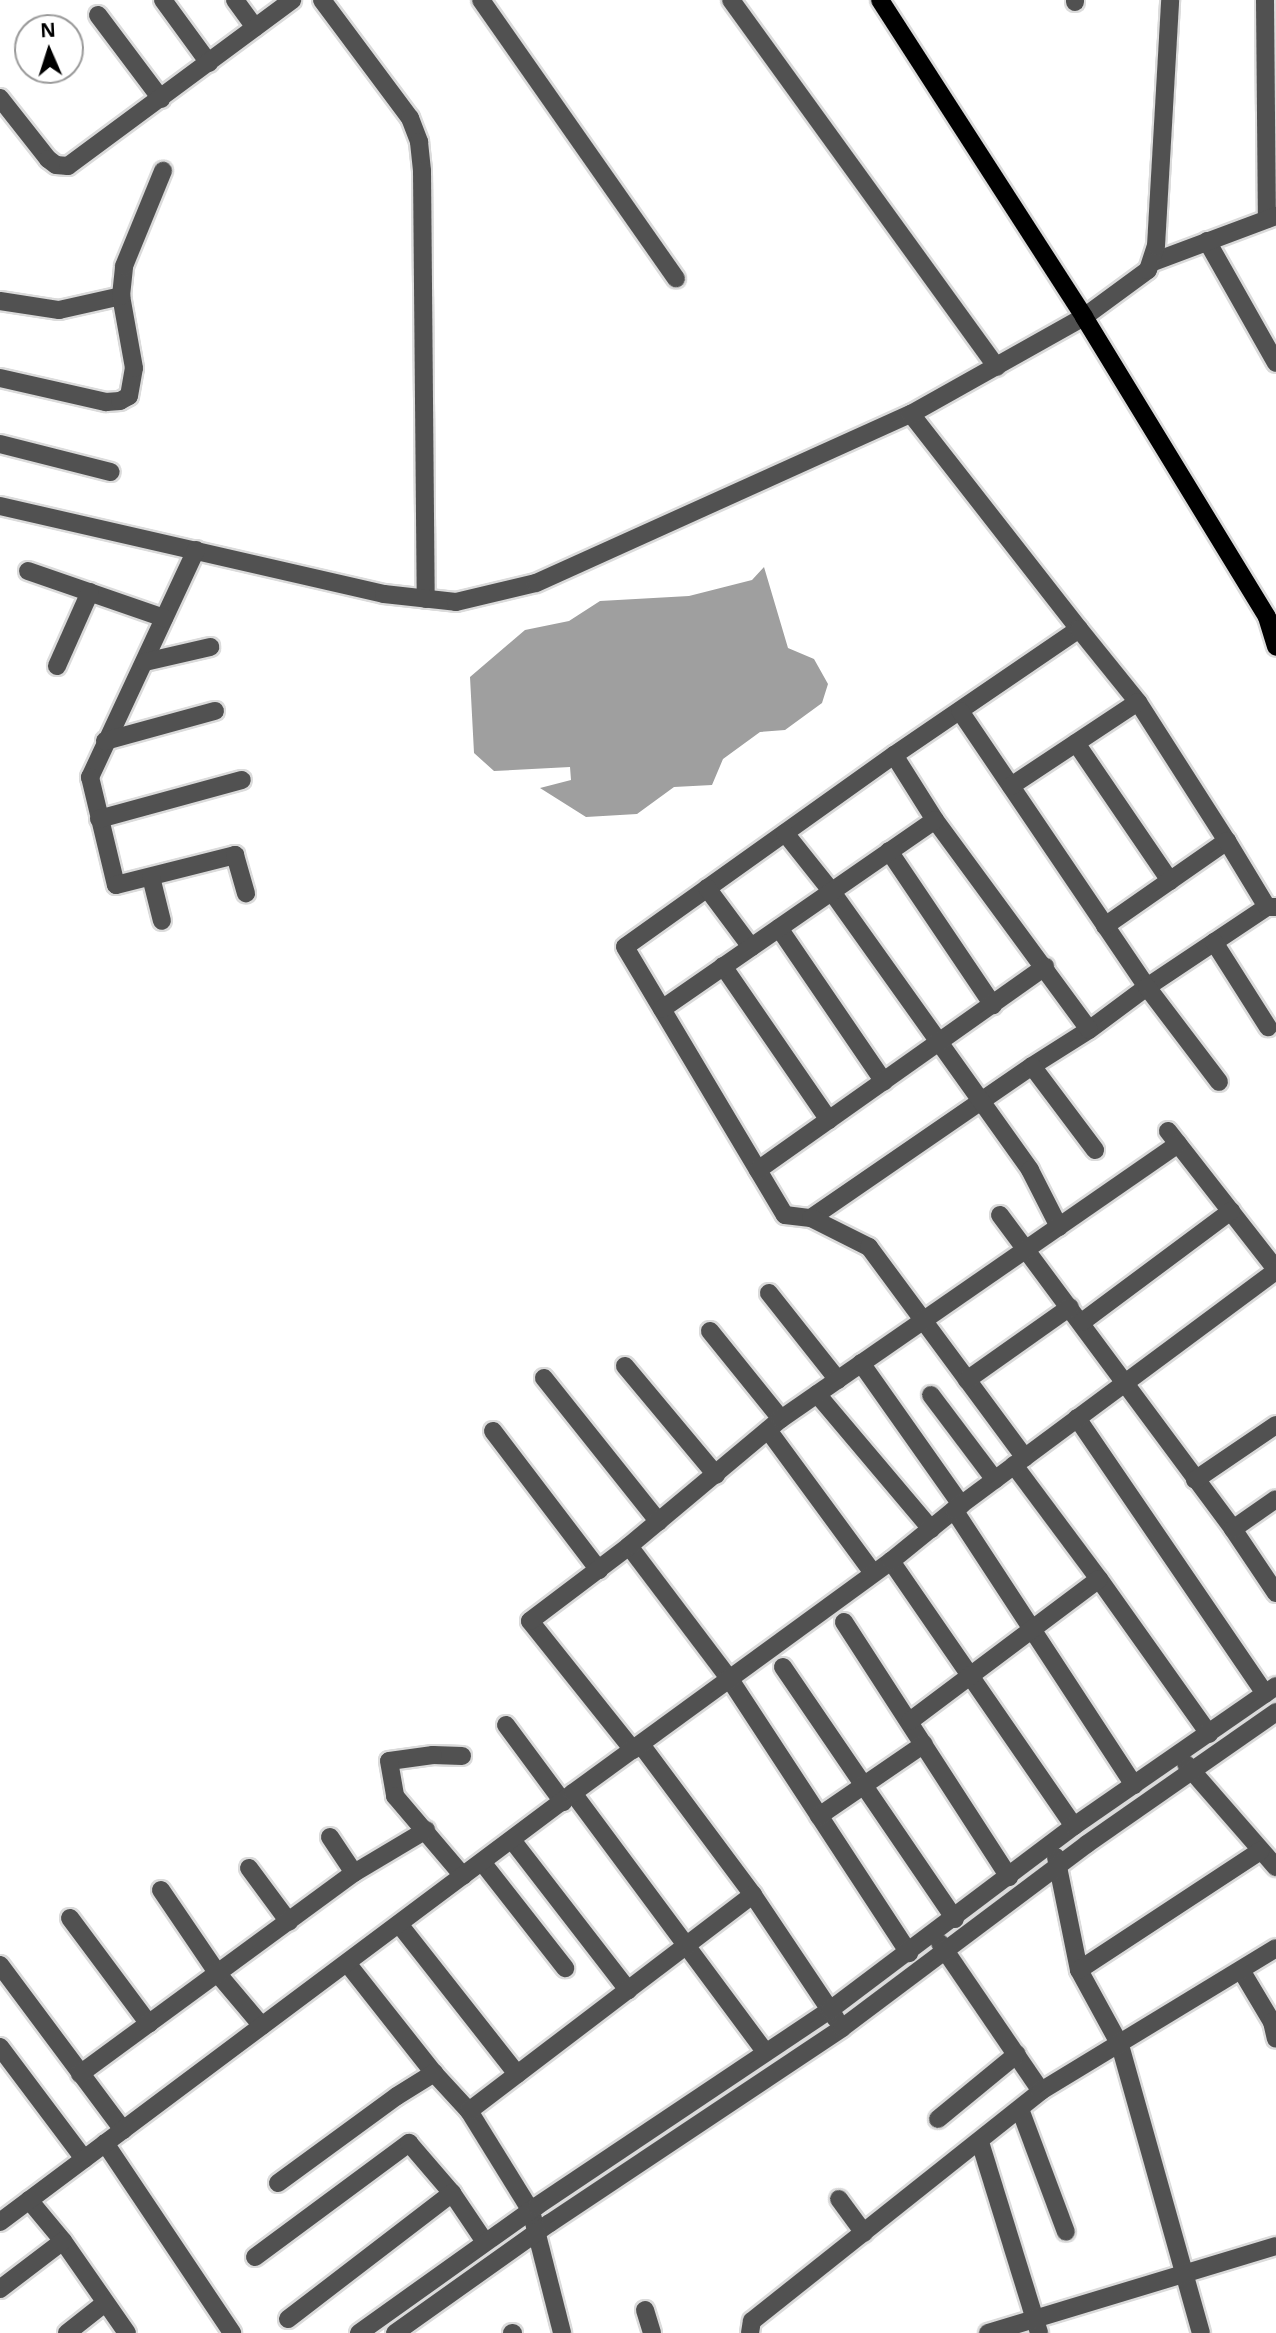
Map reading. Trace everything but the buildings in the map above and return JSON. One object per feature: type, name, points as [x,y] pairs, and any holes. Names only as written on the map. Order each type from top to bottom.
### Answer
[{"type":"main road","points":[[880,0],[1084,317],[1272,621],[1276,647]]},
{"type":"street","points":[[163,0],[209,63]]},
{"type":"street","points":[[235,0],[255,28]]},
{"type":"street","points":[[0,98],[48,159],[57,165],[68,166],[292,0]]},
{"type":"street","points":[[323,0],[410,118],[419,142],[422,172],[426,599]]},
{"type":"street","points":[[481,0],[676,279]]},
{"type":"street","points":[[731,0],[997,367]]},
{"type":"street","points":[[1153,262],[1170,0]]},
{"type":"street","points":[[0,506],[384,593],[456,602],[536,583],[911,414],[1084,317],[1135,282],[1153,262],[1272,218],[1265,0]]},
{"type":"street","points":[[98,15],[161,99]]},
{"type":"street","points":[[0,378],[106,402],[120,401],[129,396],[134,368],[121,296],[127,256],[163,171]]},
{"type":"street","points":[[1207,241],[1276,363]]},
{"type":"street","points":[[0,301],[59,310],[121,296]]},
{"type":"street","points":[[811,1218],[1032,1066],[1089,1030],[1147,987],[1271,907],[1138,702],[911,414]]},
{"type":"street","points":[[0,444],[111,472]]},
{"type":"street","points":[[196,550],[90,777],[116,886],[235,855],[246,893]]},
{"type":"street","points":[[28,571],[164,618]]},
{"type":"street","points":[[57,666],[90,592]]},
{"type":"street","points":[[1079,629],[894,755],[625,947],[785,1215],[811,1218],[869,1247],[967,1380],[1099,1579],[1209,1734]]},
{"type":"street","points":[[145,662],[210,647]]},
{"type":"street","points":[[1011,786],[1138,702]]},
{"type":"street","points":[[105,741],[215,711]]},
{"type":"street","points":[[960,711],[1147,987],[1219,1082]]},
{"type":"street","points":[[1076,743],[1170,881]]},
{"type":"street","points":[[894,755],[934,820],[1089,1030]]},
{"type":"street","points":[[99,819],[242,780]]},
{"type":"street","points":[[662,1009],[934,820]]},
{"type":"street","points":[[785,833],[832,892],[1030,1170],[1059,1227]]},
{"type":"street","points":[[1105,926],[1227,841]]},
{"type":"street","points":[[889,851],[993,1005]]},
{"type":"street","points":[[151,877],[162,921]]},
{"type":"street","points":[[708,888],[751,947]]},
{"type":"street","points":[[779,928],[884,1082]]},
{"type":"street","points":[[1214,942],[1268,1027]]},
{"type":"street","points":[[723,966],[829,1120]]},
{"type":"street","points":[[758,1170],[1045,967]]},
{"type":"street","points":[[1032,1066],[1095,1150]]},
{"type":"street","points":[[3,2212],[29,2200],[637,1748],[729,1678],[891,1561],[958,1507],[1276,1270],[1173,1137],[1059,1227],[775,1424],[599,1570],[530,1620],[637,1748],[753,1895],[842,2028]]},
{"type":"street","points":[[1082,1322],[1231,1211]]},
{"type":"street","points":[[1000,1215],[1082,1322],[1233,1529],[1276,1593]]},
{"type":"street","points":[[769,1293],[838,1380]]},
{"type":"street","points":[[967,1380],[1070,1307]]},
{"type":"street","points":[[710,1331],[873,1573]]},
{"type":"street","points":[[861,1363],[958,1507],[1030,1631],[1134,1785]]},
{"type":"street","points":[[625,1366],[716,1475]]},
{"type":"street","points":[[544,1378],[659,1522]]},
{"type":"street","points":[[817,1394],[931,1529]]},
{"type":"street","points":[[931,1395],[995,1480]]},
{"type":"street","points":[[359,2333],[531,2210],[830,2010],[955,1919],[1074,1826],[1179,1756],[1270,1690],[1077,1418]]},
{"type":"street","points":[[1195,1480],[1276,1424]]},
{"type":"street","points":[[494,1432],[599,1570]]},
{"type":"street","points":[[1233,1529],[1276,1499]]},
{"type":"street","points":[[629,1546],[729,1678],[909,1953]]},
{"type":"street","points":[[891,1561],[972,1674],[1074,1826]]},
{"type":"street","points":[[909,1721],[1099,1579]]},
{"type":"street","points":[[844,1622],[1009,1877]]},
{"type":"street","points":[[783,1667],[955,1919]]},
{"type":"street","points":[[396,2333],[537,2233],[842,2028],[1058,1867],[1276,1712]]},
{"type":"street","points":[[506,1725],[687,1944],[765,2052]]},
{"type":"street","points":[[819,1816],[924,1744]]},
{"type":"street","points":[[462,1756],[433,1755],[389,1762],[395,1796],[463,1877]]},
{"type":"street","points":[[1079,1970],[1270,1857],[1179,1756]]},
{"type":"street","points":[[80,2074],[354,1873],[426,1830]]},
{"type":"street","points":[[330,1837],[354,1873]]},
{"type":"street","points":[[512,1840],[628,1990]]},
{"type":"street","points":[[1053,1844],[1079,1970],[1120,2045],[1182,2274],[1201,2333]]},
{"type":"street","points":[[482,1862],[565,1968]]},
{"type":"street","points":[[248,1868],[289,1922]]},
{"type":"street","points":[[160,1890],[218,1974],[262,2026]]},
{"type":"street","points":[[469,2111],[753,1895]]},
{"type":"street","points":[[70,1918],[149,2025]]},
{"type":"street","points":[[400,1924],[517,2074]]},
{"type":"street","points":[[933,1935],[1041,2091]]},
{"type":"street","points":[[750,2333],[752,2321],[1041,2091],[1276,1948]]},
{"type":"street","points":[[347,1963],[434,2073],[469,2111],[531,2210],[562,2333]]},
{"type":"street","points":[[0,1965],[123,2130]]},
{"type":"street","points":[[1241,1970],[1272,2022],[1276,2039]]},
{"type":"street","points":[[0,2047],[84,2159]]},
{"type":"street","points":[[937,2119],[1017,2054]]},
{"type":"street","points":[[278,2183],[397,2096],[434,2073]]},
{"type":"street","points":[[1020,2109],[1066,2232]]},
{"type":"street","points":[[980,2142],[1037,2326]]},
{"type":"street","points":[[105,2143],[232,2333]]},
{"type":"street","points":[[255,2257],[409,2143],[452,2193],[485,2242]]},
{"type":"street","points":[[288,2319],[452,2193]]},
{"type":"street","points":[[839,2199],[864,2233]]},
{"type":"street","points":[[29,2200],[63,2241],[127,2333]]},
{"type":"street","points":[[0,2289],[63,2241]]},
{"type":"street","points":[[988,2333],[1037,2326],[1182,2274],[1276,2246]]},
{"type":"street","points":[[68,2333],[105,2304]]},
{"type":"street","points":[[645,2310],[652,2333]]},
{"type":"shaded area","points":[[764,567],[788,648],[814,659],[828,684],[822,703],[785,730],[760,732],[723,759],[712,785],[674,787],[637,814],[586,817],[540,788],[571,780],[570,767],[494,771],[474,753],[470,677],[525,630],[569,621],[600,601],[689,596],[752,580]]}]
